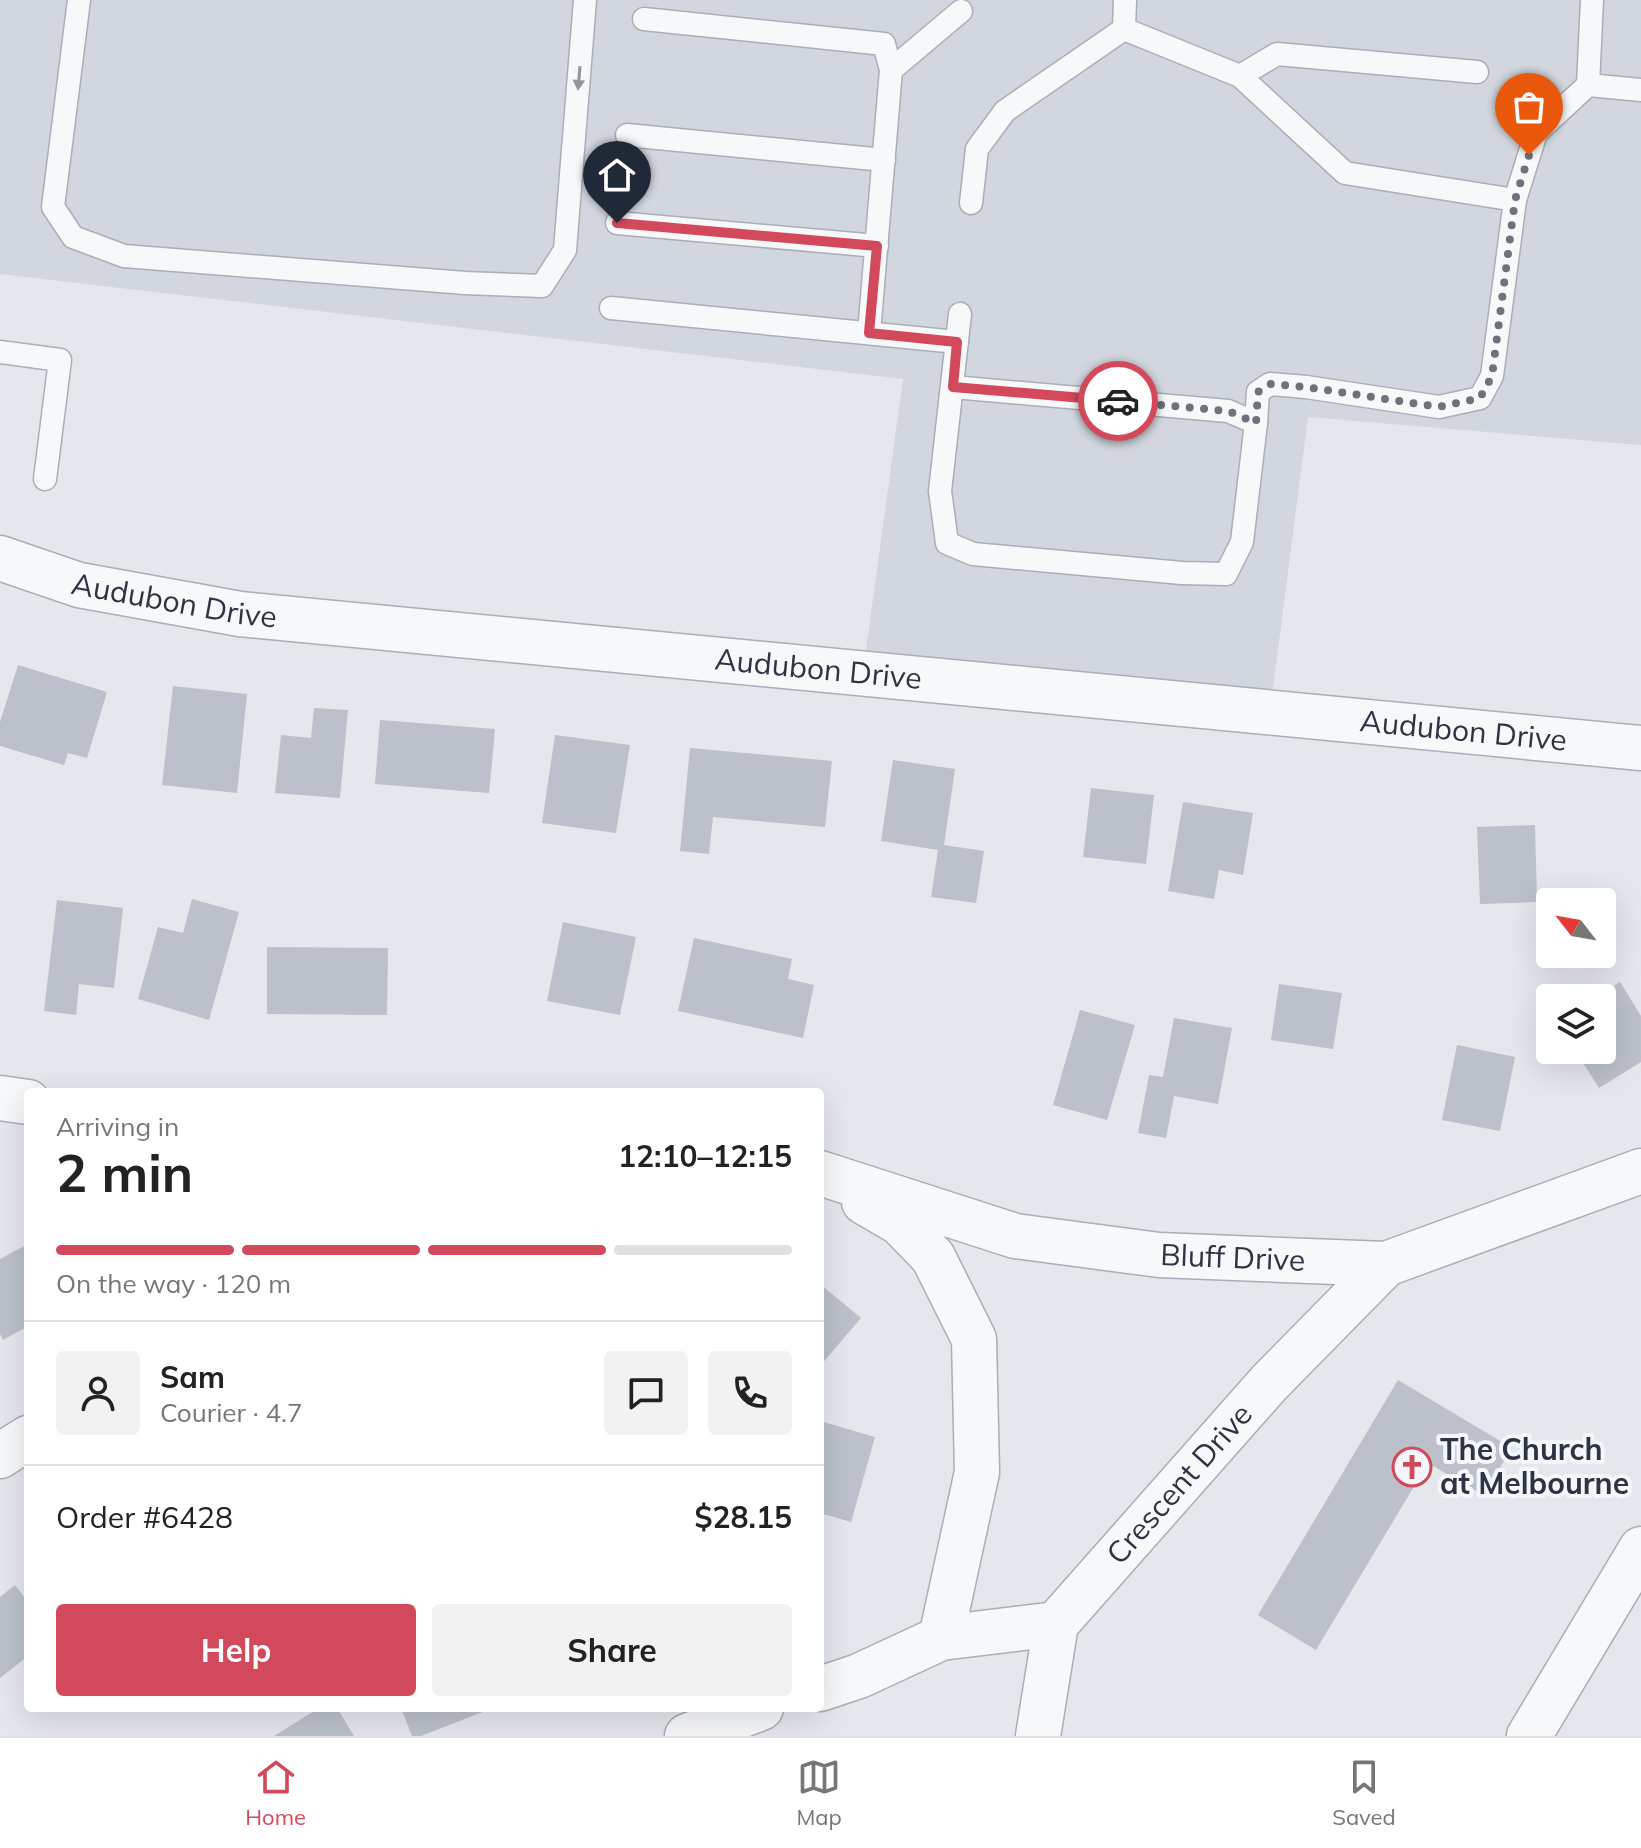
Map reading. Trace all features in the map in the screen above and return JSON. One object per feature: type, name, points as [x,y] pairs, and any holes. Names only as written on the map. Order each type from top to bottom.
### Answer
[{"type":"street","name":"Audubon Drive","points":[[0,558],[79,585],[240,614],[1641,748]]},
{"type":"street","points":[[0,1098],[24,1101]]},
{"type":"street","name":"Bluff Drive","points":[[824,1176],[1015,1236],[1159,1255],[1386,1264],[1641,1171]]},
{"type":"street","points":[[824,1177],[900,1223],[933,1257],[974,1339],[977,1472],[941,1638]]},
{"type":"street","name":"Crescent Drive","points":[[1056,1624],[1269,1383],[1386,1264]]},
{"type":"street","points":[[0,1456],[24,1441]]},
{"type":"street","points":[[1529,1736],[1637,1566]]},
{"type":"street","points":[[824,1688],[859,1676],[941,1638],[1056,1624],[1038,1736]]},
{"type":"street","points":[[687,1736],[750,1712]]},
{"type":"lane","points":[[79,0],[53,207],[73,237],[124,256],[465,283],[542,286],[565,250],[585,0]]},
{"type":"lane","points":[[1124,29],[1125,0]]},
{"type":"lane","points":[[960,314],[940,491],[947,543],[973,554],[1182,573],[1226,574],[1242,542],[1258,392],[1270,384],[1439,407],[1480,398],[1492,376],[1515,200],[1536,133],[1588,85],[1592,0]]},
{"type":"lane","points":[[891,70],[961,11]]},
{"type":"lane","points":[[644,19],[884,44],[891,70],[869,333]]},
{"type":"lane","points":[[1124,29],[1240,76],[1345,173],[1515,200]]},
{"type":"lane","points":[[971,203],[977,149],[1005,111],[1124,29]]},
{"type":"lane","points":[[1240,76],[1277,54],[1477,72]]},
{"type":"lane","points":[[1588,85],[1641,90]]},
{"type":"lane","points":[[627,135],[884,160]]},
{"type":"lane","points":[[617,223],[877,246]]},
{"type":"lane","points":[[611,308],[957,342]]},
{"type":"lane","points":[[0,352],[60,360],[45,479]]},
{"type":"lane","points":[[953,387],[1228,411],[1256,423]]},
{"type":"shaded area","points":[[0,0],[1641,0],[1641,445],[1308,417],[1270,711],[863,672],[903,379],[0,274]]},
{"type":"building","points":[[18,665],[107,692],[87,758],[68,753],[64,765],[0,746],[0,722]]},
{"type":"building","points":[[173,686],[247,694],[237,793],[162,785]]},
{"type":"building","points":[[314,708],[348,710],[340,798],[275,793],[281,735],[311,738]]},
{"type":"building","points":[[380,720],[495,729],[489,793],[375,784]]},
{"type":"building","points":[[555,735],[630,745],[616,833],[542,823]]},
{"type":"building","points":[[690,748],[832,761],[825,827],[713,817],[709,854],[680,851]]},
{"type":"building","points":[[893,760],[955,769],[944,845],[984,851],[976,903],[931,897],[938,850],[881,841]]},
{"type":"building","points":[[1091,788],[1154,795],[1146,864],[1083,857]]},
{"type":"building","points":[[1183,802],[1253,813],[1243,875],[1219,870],[1214,899],[1168,891]]},
{"type":"building","points":[[1535,825],[1536,902],[1480,904],[1477,827]]},
{"type":"building","points":[[192,899],[239,912],[209,1020],[138,999],[158,927],[183,933]]},
{"type":"building","points":[[57,900],[123,908],[114,988],[79,984],[76,1015],[44,1011]]},
{"type":"building","points":[[563,922],[636,937],[620,1015],[547,1001]]},
{"type":"building","points":[[694,938],[792,959],[788,979],[814,985],[803,1038],[678,1011]]},
{"type":"building","points":[[267,947],[388,948],[387,1015],[267,1014]]},
{"type":"building","points":[[1620,982],[1641,1016],[1641,1062],[1599,1088],[1584,1064],[1616,1064],[1616,985]]},
{"type":"building","points":[[1279,984],[1342,993],[1333,1049],[1271,1040]]},
{"type":"building","points":[[1080,1010],[1135,1025],[1107,1120],[1053,1105]]},
{"type":"building","points":[[1174,1018],[1232,1028],[1218,1104],[1174,1096],[1166,1138],[1138,1133],[1149,1075],[1163,1077]]},
{"type":"building","points":[[1457,1045],[1515,1057],[1500,1131],[1442,1120]]},
{"type":"building","points":[[24,1246],[24,1328],[3,1340],[0,1334],[0,1259]]},
{"type":"building","points":[[824,1287],[861,1318],[824,1361]]},
{"type":"building","points":[[1398,1380],[1512,1448],[1483,1495],[1428,1463],[1316,1650],[1258,1615]]},
{"type":"building","points":[[824,1422],[875,1437],[851,1522],[824,1514]]},
{"type":"building","points":[[15,1585],[24,1597],[24,1659],[0,1678],[0,1597]]},
{"type":"building","points":[[313,1712],[339,1712],[354,1736],[274,1736]]},
{"type":"building","points":[[403,1712],[483,1712],[421,1736],[412,1736]]},
{"type":"way so far","points":[[1118,401],[1228,411],[1256,423],[1258,392],[1270,384],[1439,407],[1480,398],[1492,376],[1515,200],[1529,155]]},
{"type":"place","name":"The Church at Melbourne","points":[[1412,1467]]},
{"type":"route","points":[[617,223],[877,246],[869,333],[957,342],[953,387],[1118,401]]}]
